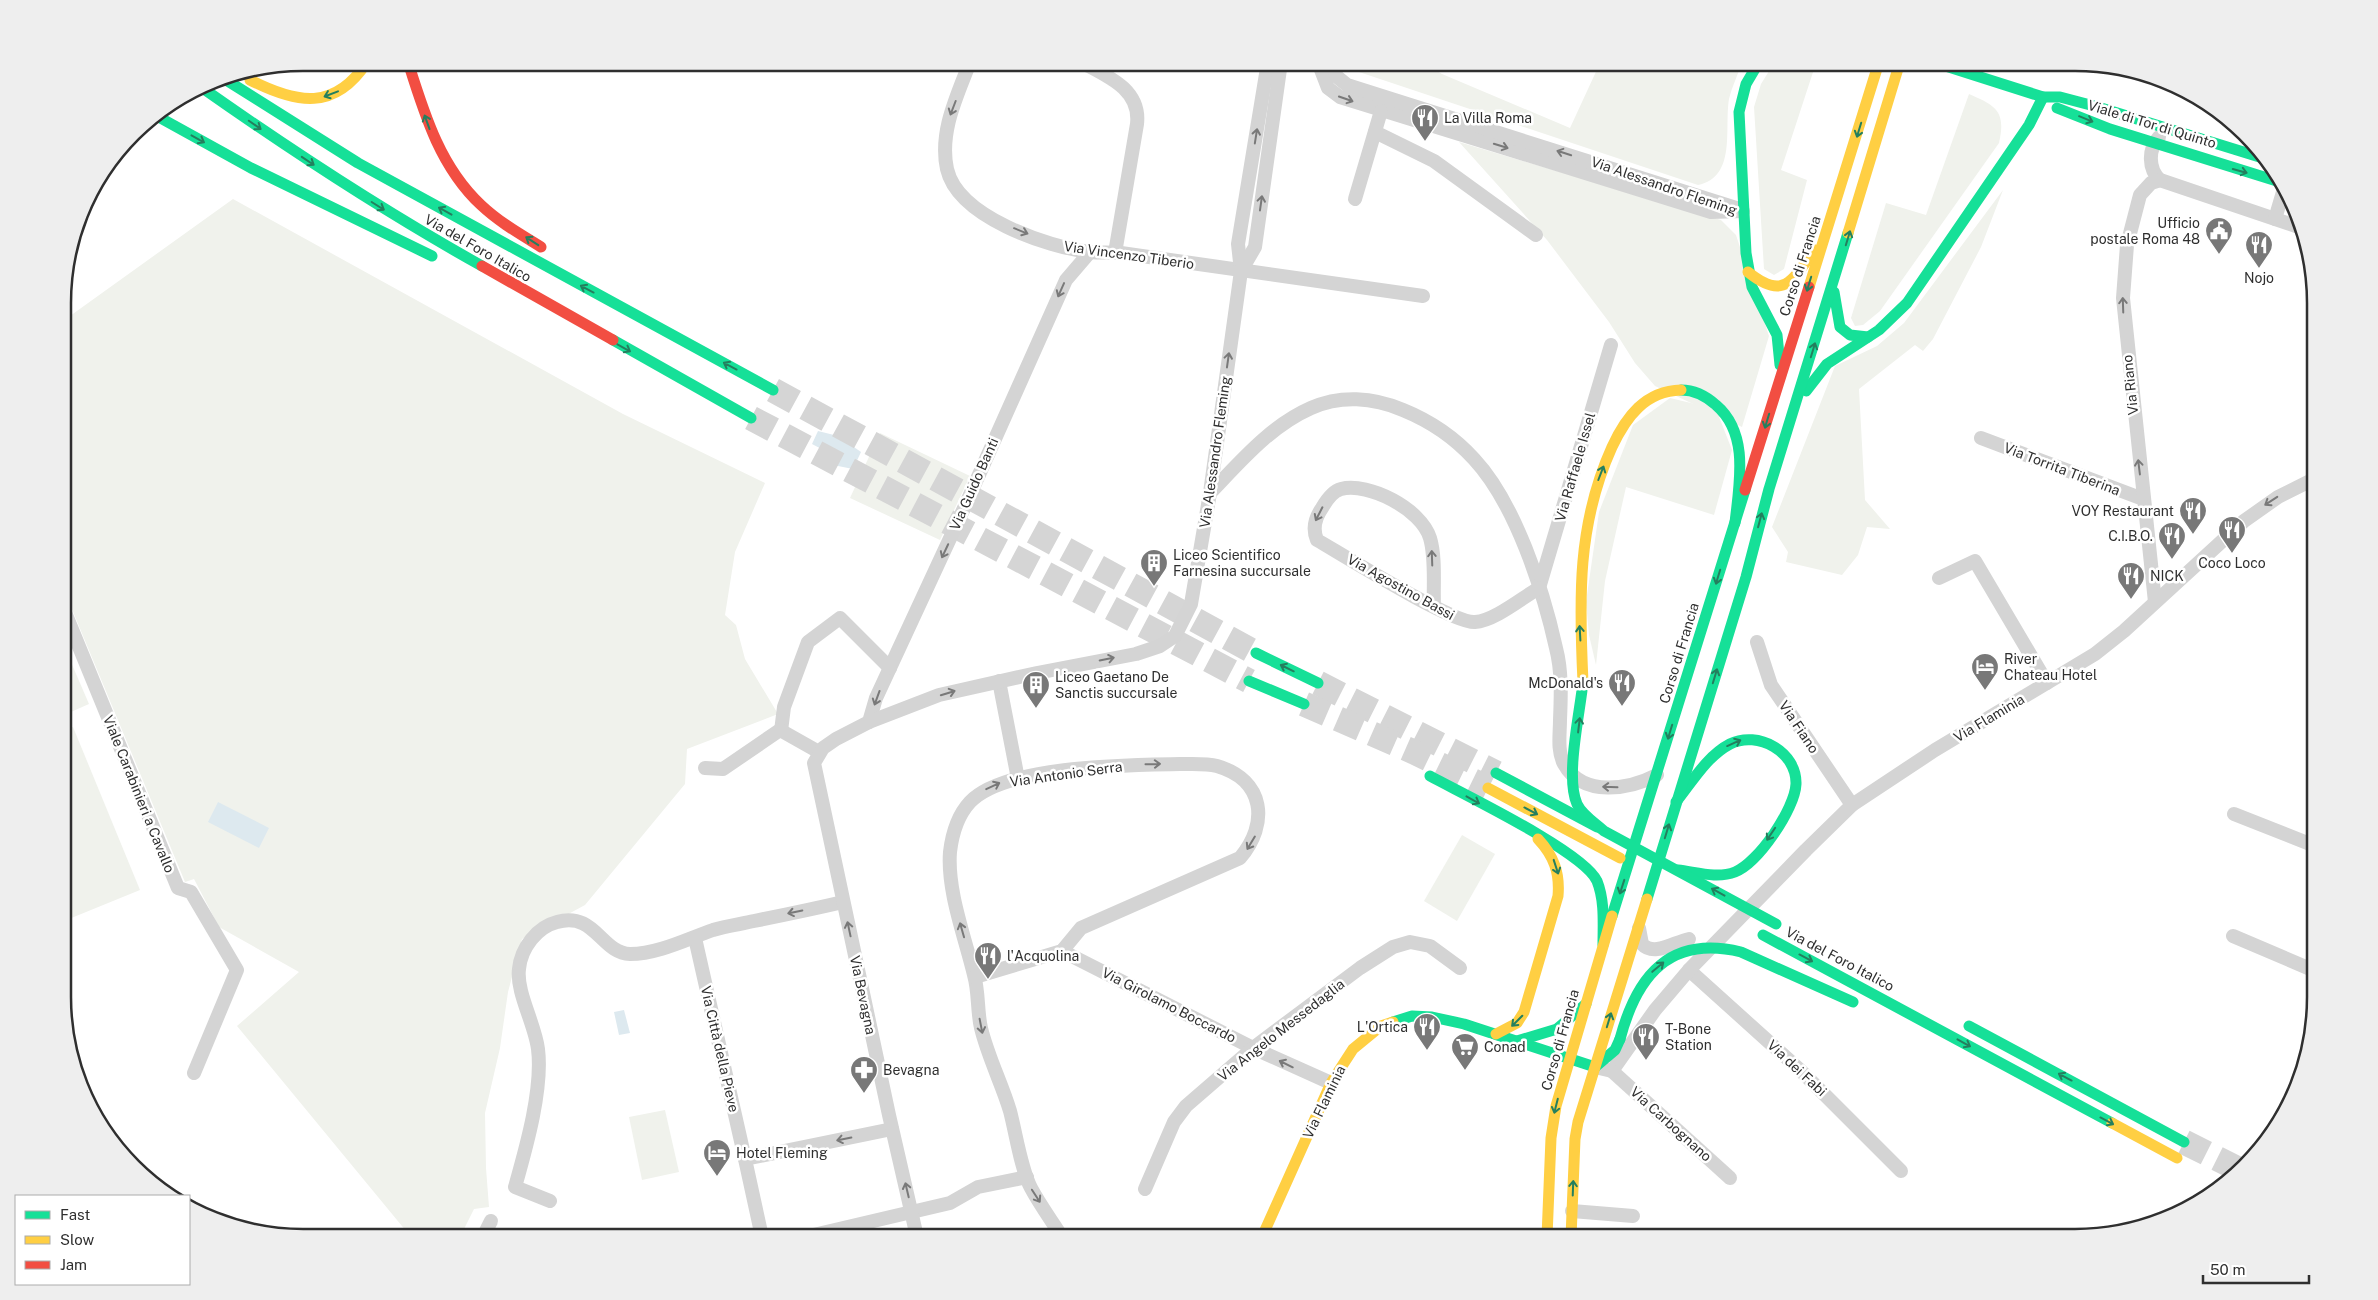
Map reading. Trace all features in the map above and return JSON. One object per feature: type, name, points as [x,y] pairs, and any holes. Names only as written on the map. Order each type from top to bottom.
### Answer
[{"type":"main road","points":[[247,78],[290,98],[319,98],[346,87],[362,71]]},
{"type":"main road","points":[[411,71],[427,123],[444,159],[460,182],[491,214],[552,254]]},
{"type":"main road","points":[[1754,71],[1746,84],[1740,104],[1743,211],[1748,272],[1755,296],[1777,335],[1781,375]]},
{"type":"main road","name":"Corso di Francia","points":[[1547,1229],[1552,1129],[1556,1106],[1603,945],[1877,71]]},
{"type":"main road","points":[[1571,1229],[1576,1132],[1746,577],[1769,489],[1834,284],[1897,71]]},
{"type":"main road","name":"Viale di Tor di Quinto","points":[[1961,71],[2043,97],[2060,97],[2098,107],[2253,155]]},
{"type":"main road","name":"Via del Foro Italico","points":[[231,83],[358,163],[773,390]]},
{"type":"main road","name":"Via del Foro Italico","points":[[208,92],[336,180],[455,253],[751,418]]},
{"type":"main road","points":[[1793,413],[1822,368],[1890,321],[1917,292],[2026,130],[2043,97]]},
{"type":"main road","name":"Viale di Tor di Quinto","points":[[2043,97],[2056,108],[2155,144],[2271,179]]},
{"type":"main road","points":[[162,119],[252,168],[440,260]]},
{"type":"main road","points":[[1748,272],[1766,287],[1784,286],[1824,238]]},
{"type":"main road","points":[[583,272],[705,353]]},
{"type":"main road","points":[[476,276],[601,335]]},
{"type":"main road","points":[[1834,284],[1840,327],[1850,335],[1868,337]]},
{"type":"main road","points":[[1604,831],[1581,810],[1573,790],[1583,682],[1579,589],[1586,528],[1604,466],[1623,427],[1642,403],[1662,392],[1678,389],[1704,395],[1724,410],[1732,424],[1738,447],[1735,523]]},
{"type":"main road","points":[[1256,652],[1318,683]]},
{"type":"main road","points":[[1249,681],[1304,704]]},
{"type":"main road","points":[[1676,802],[1709,762],[1725,747],[1745,738],[1763,741],[1772,745],[1786,757],[1795,776],[1794,792],[1783,816],[1750,862],[1738,871],[1721,875],[1678,870]]},
{"type":"main road","name":"Via del Foro Italico","points":[[1496,773],[1780,926]]},
{"type":"main road","points":[[1430,776],[1527,829],[1584,864],[1596,878],[1602,896],[1603,945]]},
{"type":"main road","points":[[1488,788],[1667,882]]},
{"type":"main road","points":[[1496,1034],[1517,1023],[1524,1012],[1558,896],[1559,879],[1555,862],[1544,844],[1527,829]]},
{"type":"main road","name":"Via del Foro Italico","points":[[1728,916],[2177,1158]]},
{"type":"main road","points":[[1595,1067],[1615,1050],[1630,1005],[1642,983],[1666,960],[1695,948],[1723,948],[1741,952],[1862,1005],[1948,1034]]},
{"type":"main road","points":[[1517,1041],[1557,1029],[1586,1004]]},
{"type":"main road","name":"Via Flaminia","points":[[1266,1229],[1331,1083],[1346,1059],[1360,1042],[1380,1026],[1412,1016],[1432,1017],[1496,1034],[1595,1067]]},
{"type":"main road","points":[[1956,1020],[2184,1142]]},
{"type":"street","name":"Via Vincenzo Tiberio","points":[[967,71],[947,127],[947,169],[956,187],[972,205],[992,219],[1043,240],[1090,252],[1115,253],[1423,296]]},
{"type":"street","points":[[1098,71],[1126,89],[1138,110],[1115,253]]},
{"type":"street","name":"Via Alessandro Fleming","points":[[999,681],[1144,652],[1167,642],[1178,630],[1191,604],[1210,493],[1241,271],[1238,244],[1267,71]]},
{"type":"street","name":"Via Alessandro Fleming","points":[[1241,271],[1255,246],[1280,71]]},
{"type":"street","name":"Via Alessandro Fleming","points":[[1321,71],[1326,84],[1335,95],[1711,212],[1743,211]]},
{"type":"street","name":"Via Alessandro Fleming","points":[[1334,71],[1336,76],[1347,85],[1743,211]]},
{"type":"street","points":[[1355,199],[1381,110]]},
{"type":"street","points":[[1375,132],[1434,161],[1536,234]]},
{"type":"street","name":"Viale di Tor di Quinto","points":[[2160,180],[2153,172],[2151,164],[2155,144],[2157,139],[2162,136],[2243,162],[2257,159]]},
{"type":"street","points":[[2160,180],[2293,225]]},
{"type":"street","name":"Via Riano","points":[[2154,602],[2123,315],[2123,282],[2127,244],[2140,195],[2150,184],[2160,180]]},
{"type":"street","points":[[2275,219],[2281,197]]},
{"type":"street","name":"Via Guido Banti","points":[[869,722],[876,698],[965,506],[1066,280],[1090,252]]},
{"type":"street","name":"Via Raffaele Issel","points":[[1539,588],[1611,345]]},
{"type":"street","points":[[1210,493],[1276,430],[1310,408],[1337,400],[1351,399],[1381,402],[1430,423],[1454,439],[1475,460],[1491,481],[1506,508],[1539,588],[1558,658],[1560,749],[1564,764],[1581,780],[1603,787],[1631,786],[1657,775]]},
{"type":"street","name":"Via Torrita Tiberina","points":[[1981,438],[2143,499]]},
{"type":"street","name":"Via Flaminia","points":[[1595,1067],[1612,1071],[1655,1010],[1689,970],[1852,805],[1918,761],[2104,647],[2252,515],[2278,497],[2307,482]]},
{"type":"street","name":"Via Agostino Bassi","points":[[1434,607],[1430,538],[1419,520],[1391,499],[1359,490],[1341,489],[1334,493],[1325,502],[1315,521],[1317,540],[1434,607],[1464,622],[1487,620],[1539,588]]},
{"type":"street","points":[[1939,578],[1975,561],[2047,683]]},
{"type":"street","points":[[705,768],[723,769],[781,731],[784,707],[808,642],[840,618],[890,668]]},
{"type":"street","name":"Viale Carabinieri a Cavallo","points":[[71,627],[178,888],[191,892],[237,970],[194,1074]]},
{"type":"street","name":"Via Fiano","points":[[1757,642],[1771,685],[1852,805]]},
{"type":"street","points":[[781,731],[819,752],[836,739],[869,722],[952,691],[999,681],[1018,779]]},
{"type":"street","name":"Via Bevagna","points":[[819,752],[814,769],[892,1129],[916,1229]]},
{"type":"street","name":"Via Antonio Serra","points":[[1057,1229],[1030,1187],[1010,1111],[981,1028],[975,977],[956,912],[951,863],[952,843],[962,813],[970,802],[996,784],[1115,765],[1188,764],[1215,766],[1230,771],[1250,788],[1257,802],[1259,817],[1257,831],[1250,846],[1240,858],[1081,928],[1062,951]]},
{"type":"street","points":[[2234,814],[2307,843]]},
{"type":"street","points":[[550,1201],[515,1187],[525,1152],[539,1069],[534,1030],[521,990],[519,976],[520,962],[529,942],[545,928],[566,920],[586,924],[616,950],[629,954],[662,948],[714,930],[843,902]]},
{"type":"street","points":[[1639,924],[1642,944],[1652,950],[1681,941],[1722,935]]},
{"type":"street","points":[[2233,936],[2307,968]]},
{"type":"street","name":"Via Città della Pieve","points":[[695,938],[760,1229]]},
{"type":"street","name":"Via Angelo Messedaglia","points":[[1145,1189],[1174,1122],[1186,1106],[1253,1048],[1360,968],[1402,944],[1415,942],[1430,946],[1460,968]]},
{"type":"street","points":[[975,977],[1062,951]]},
{"type":"street","name":"Via Girolamo Boccardo","points":[[1062,951],[1253,1048],[1331,1083]]},
{"type":"street","name":"Via dei Fabi","points":[[1689,970],[1800,1070],[1901,1171]]},
{"type":"street","name":"Via Carbognano","points":[[1612,1071],[1730,1178]]},
{"type":"street","points":[[745,1159],[892,1129]]},
{"type":"street","points":[[841,1229],[950,1203],[978,1187],[1027,1177]]},
{"type":"street","points":[[1572,1212],[1633,1216]]},
{"type":"street","points":[[487,1229],[491,1221]]},
{"type":"shaded area","points":[[1356,71],[1437,71],[1570,128],[1596,71],[1739,71],[1729,99],[1724,162],[1719,172],[1710,180],[1698,185]]},
{"type":"shaded area","points":[[1769,71],[1813,71],[1781,170],[1807,180],[1784,269],[1774,275],[1764,269],[1754,107],[1761,84]]},
{"type":"shaded area","points":[[1969,94],[1986,102],[1997,111],[2001,124],[1999,143],[1880,311],[1863,325],[1855,326],[1851,318],[1886,203],[1926,215]]},
{"type":"shaded area","points":[[1459,142],[1721,220],[1736,235],[1769,336],[1742,427],[1655,386],[1635,363],[1609,322],[1547,240]]},
{"type":"shaded area","points":[[2003,190],[1981,247],[1933,339],[1923,351],[1915,345],[1859,389],[1865,500],[1890,529],[1867,527],[1858,555],[1842,575],[1786,562],[1788,552],[1772,527],[1835,366],[1877,346],[1904,323]]},
{"type":"shaded area","points":[[233,199],[623,414],[765,483],[735,552],[725,615],[736,625],[745,659],[778,714],[687,749],[685,784],[585,905],[522,939],[508,992],[500,1048],[485,1113],[489,1207],[474,1209],[464,1229],[404,1229],[237,1026],[299,972],[219,927],[194,879],[185,882],[71,607],[71,315]]},
{"type":"shaded area","points":[[1670,398],[1716,409],[1732,450],[1714,515],[1626,487],[1605,581],[1596,665],[1589,635],[1586,602],[1599,512],[1633,425]]},
{"type":"shaded area","points":[[818,431],[838,436],[861,452],[853,469],[823,463],[824,454],[829,453],[812,444]]},
{"type":"shaded area","points":[[880,433],[970,476],[940,540],[850,498]]},
{"type":"shaded area","points":[[71,662],[89,704],[71,712]]},
{"type":"shaded area","points":[[73,727],[140,890],[71,918],[71,728]]},
{"type":"shaded area","points":[[218,802],[269,828],[259,848],[208,822]]},
{"type":"shaded area","points":[[1462,835],[1495,854],[1457,921],[1424,901]]},
{"type":"shaded area","points":[[624,1010],[630,1033],[619,1035],[614,1012]]},
{"type":"shaded area","points":[[665,1110],[679,1172],[642,1180],[629,1117]]},
{"type":"tunnel","points":[[773,390],[1256,653]]},
{"type":"tunnel","points":[[751,418],[1249,681]]},
{"type":"tunnel","points":[[1318,683],[1496,773]]},
{"type":"tunnel","points":[[1304,704],[1414,752],[1488,788]]},
{"type":"tunnel","points":[[2184,1142],[2233,1166]]},
{"type":"traffic: fast","points":[[1754,71],[1746,84],[1739,112],[1746,253],[1752,287],[1777,335],[1780,365]]},
{"type":"traffic: fast","points":[[1961,71],[2043,97],[2060,97],[2098,107],[2253,155]]},
{"type":"traffic: fast","points":[[231,83],[358,163],[773,390]]},
{"type":"traffic: fast","points":[[208,92],[339,180],[482,266]]},
{"type":"traffic: fast","points":[[1806,391],[1827,364],[1879,330],[1907,303],[2029,125],[2043,97]]},
{"type":"traffic: fast","points":[[2057,108],[2110,129],[2271,179]]},
{"type":"traffic: fast","points":[[162,119],[251,168],[432,256]]},
{"type":"traffic: fast","points":[[1647,899],[1746,577],[1769,489],[1848,233]]},
{"type":"traffic: fast","points":[[1834,292],[1840,327],[1850,335],[1868,337]]},
{"type":"traffic: fast","points":[[613,340],[751,418]]},
{"type":"traffic: fast","points":[[1681,390],[1695,392],[1716,405],[1727,417],[1734,430],[1740,460],[1735,523]]},
{"type":"traffic: fast","points":[[1612,916],[1745,490]]},
{"type":"traffic: fast","points":[[1256,653],[1318,683]]},
{"type":"traffic: fast","points":[[1249,681],[1304,704]]},
{"type":"traffic: fast","points":[[1583,682],[1574,744],[1572,778],[1577,804],[1582,812],[1604,831],[1776,924]]},
{"type":"traffic: fast","points":[[1676,802],[1714,755],[1730,744],[1741,740],[1763,742],[1774,747],[1790,762],[1795,773],[1794,795],[1782,820],[1764,847],[1744,867],[1735,872],[1721,875],[1678,870]]},
{"type":"traffic: fast","points":[[1496,773],[1597,827]]},
{"type":"traffic: fast","points":[[1430,776],[1521,824],[1570,855],[1587,869],[1597,881],[1600,889],[1603,913],[1603,945]]},
{"type":"traffic: fast","points":[[1763,935],[2112,1123]]},
{"type":"traffic: fast","points":[[1620,1039],[1627,1016],[1636,996],[1647,979],[1660,965],[1676,955],[1695,949],[1716,948],[1741,952],[1853,1002]]},
{"type":"traffic: fast","points":[[1517,1041],[1557,1029],[1586,1004]]},
{"type":"traffic: fast","points":[[1393,1022],[1412,1016],[1432,1017],[1464,1024],[1595,1067]]},
{"type":"traffic: fast","points":[[1969,1026],[2184,1142]]},
{"type":"traffic: fast","points":[[1595,1067],[1615,1050],[1620,1039]]},
{"type":"traffic: slow","points":[[250,80],[284,94],[299,98],[314,98],[328,96],[342,89],[360,71]]},
{"type":"traffic: slow","points":[[1809,287],[1876,71]]},
{"type":"traffic: slow","points":[[1848,233],[1897,71]]},
{"type":"traffic: slow","points":[[1748,272],[1761,281],[1779,286],[1793,278],[1815,250]]},
{"type":"traffic: slow","points":[[1583,682],[1581,621],[1583,562],[1586,533],[1601,476],[1612,447],[1630,416],[1657,395],[1681,390]]},
{"type":"traffic: slow","points":[[1488,788],[1620,858]]},
{"type":"traffic: slow","points":[[1496,1034],[1517,1023],[1524,1012],[1558,896],[1558,880],[1555,865],[1544,845],[1538,839]]},
{"type":"traffic: slow","points":[[1571,1229],[1575,1139],[1578,1122],[1647,899]]},
{"type":"traffic: slow","points":[[1547,1229],[1551,1138],[1556,1106],[1612,916]]},
{"type":"traffic: slow","points":[[1266,1229],[1331,1083],[1353,1049],[1381,1026],[1393,1022]]},
{"type":"traffic: slow","points":[[2112,1123],[2177,1158]]},
{"type":"traffic: jam","points":[[411,71],[427,120],[444,157],[455,174],[467,190],[488,211],[541,247]]},
{"type":"traffic: jam","points":[[482,266],[613,340]]},
{"type":"traffic: jam","points":[[1745,490],[1809,287]]},
{"type":"place","name":"La Villa Roma","points":[[1425,142]]},
{"type":"place","name":"Ufficio postale Roma 48","points":[[2219,255]]},
{"type":"place","name":"Nojo","points":[[2259,269]]},
{"type":"place","name":"VOY Restaurant","points":[[2193,535]]},
{"type":"place","name":"Coco Loco","points":[[2232,554]]},
{"type":"place","name":"C.I.B.O.","points":[[2172,560]]},
{"type":"place","name":"Liceo Scientifico Farnesina succursale","points":[[1154,587]]},
{"type":"place","name":"NICK","points":[[2131,600]]},
{"type":"place","name":"River Chateau Hotel","points":[[1985,691]]},
{"type":"place","name":"McDonald's","points":[[1622,707]]},
{"type":"place","name":"Liceo Gaetano De Sanctis succursale","points":[[1036,709]]},
{"type":"place","name":"l'Acquolina","points":[[988,980]]},
{"type":"place","name":"L'Ortica","points":[[1427,1051]]},
{"type":"place","name":"T-Bone Station","points":[[1646,1061]]},
{"type":"place","name":"Conad","points":[[1465,1071]]},
{"type":"place","name":"Bevagna","points":[[864,1094]]},
{"type":"place","name":"Hotel Fleming","points":[[717,1177]]}]
